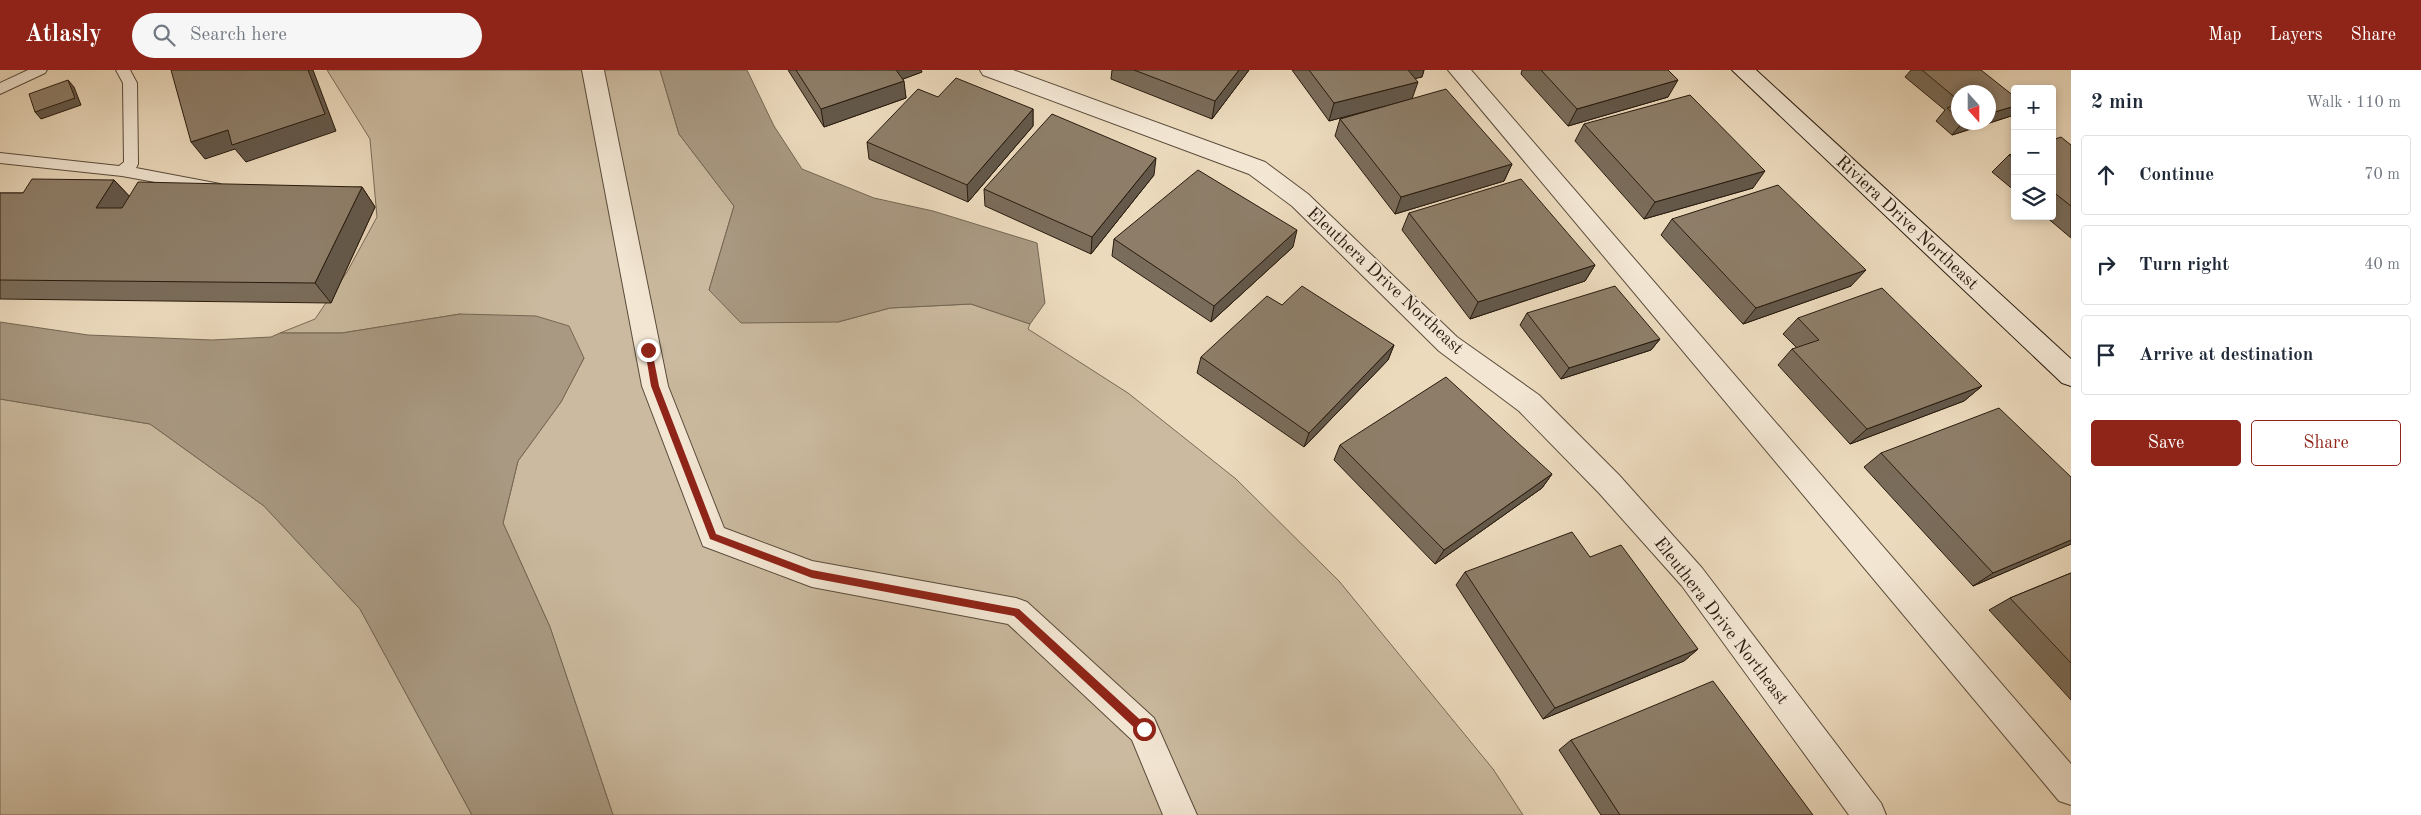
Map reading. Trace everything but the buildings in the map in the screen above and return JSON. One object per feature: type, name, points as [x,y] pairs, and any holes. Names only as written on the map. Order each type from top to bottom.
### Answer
[{"type":"street","points":[[593,70],[655,386],[713,536],[812,574],[1016,612],[1144,729],[1180,815]]},
{"type":"street","name":"Eleuthera Drive Northeast","points":[[991,70],[1257,168],[1300,200],[1448,344],[1529,403],[1609,484],[1692,577],[1869,815]]},
{"type":"street","points":[[1459,70],[2071,790]]},
{"type":"street","name":"Riviera Drive Northeast","points":[[1743,70],[2071,375]]},
{"type":"lane","points":[[0,89],[40,70]]},
{"type":"lane","points":[[122,171],[130,164],[130,83],[123,70]]},
{"type":"lane","points":[[0,158],[88,169],[122,171],[225,190]]},
{"type":"shaded area","points":[[327,70],[660,70],[679,134],[734,206],[709,290],[838,322],[890,308],[971,304],[1030,324],[1028,329],[1128,393],[1236,479],[1339,581],[1493,769],[1523,815],[613,815],[550,627],[503,523],[518,461],[561,402],[584,358],[460,314],[342,333],[280,333],[315,319],[347,272],[377,217],[370,139]]},
{"type":"shaded area","points":[[660,70],[747,70],[774,126],[802,169],[874,198],[933,211],[1037,243],[1045,303],[1030,324],[971,304],[890,308],[838,322],[741,323],[709,290],[734,206],[679,134]]},
{"type":"shaded area","points":[[460,314],[536,316],[569,326],[584,358],[561,402],[518,461],[503,523],[550,627],[613,815],[472,815],[360,609],[264,506],[150,424],[0,399],[0,322],[88,335],[212,340],[271,337],[280,333],[342,333]]},
{"type":"shaded area","points":[[0,399],[150,424],[264,506],[360,609],[472,815],[0,815]]},
{"type":"route","points":[[648,350],[655,386],[713,536],[812,574],[1016,612],[1144,729]]}]
